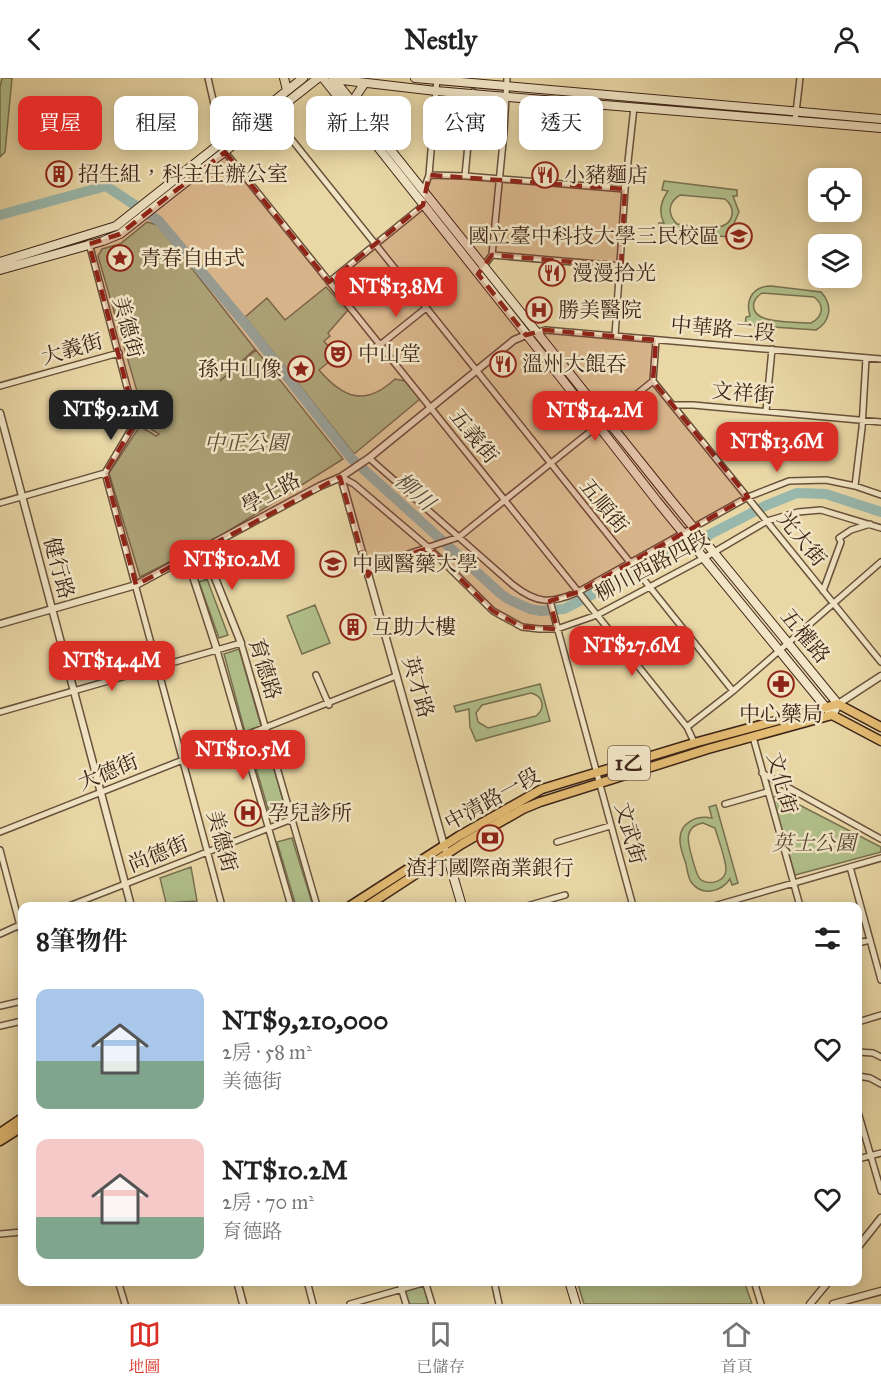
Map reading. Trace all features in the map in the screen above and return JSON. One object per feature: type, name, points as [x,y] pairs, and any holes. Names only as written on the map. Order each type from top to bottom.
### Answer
[{"type":"main road","points":[[284,78],[287,90]]},
{"type":"main road","points":[[280,96],[303,78]]},
{"type":"main road","points":[[294,98],[320,78],[684,533]]},
{"type":"main road","points":[[332,78],[364,84],[506,96]]},
{"type":"main road","points":[[332,78],[346,96]]},
{"type":"main road","points":[[415,78],[507,82],[881,119]]},
{"type":"main road","points":[[356,96],[364,84]]},
{"type":"main road","points":[[507,96],[881,128]]},
{"type":"main road","points":[[0,270],[88,240],[111,228],[128,218],[212,150]]},
{"type":"main road","points":[[0,262],[88,240],[115,237],[227,150]]},
{"type":"main road","points":[[390,150],[694,528]]},
{"type":"main road","name":"五權路","points":[[694,528],[838,704],[881,727]]},
{"type":"main road","name":"五權路","points":[[684,533],[832,716]]},
{"type":"main road","points":[[838,704],[832,716],[881,741]]},
{"type":"main road","name":"中清路一段","points":[[357,902],[446,850],[542,789],[694,743],[838,704]]},
{"type":"main road","name":"中清路一段","points":[[375,902],[446,850],[523,809],[599,782],[708,749],[832,716]]},
{"type":"main road","name":"英才路","points":[[446,850],[461,902]]},
{"type":"main road","points":[[0,1133],[18,1121]]},
{"type":"main road","points":[[0,1141],[18,1130]]},
{"type":"main road","points":[[571,1286],[576,1304]]},
{"type":"street","points":[[208,78],[212,96]]},
{"type":"street","points":[[795,121],[800,78]]},
{"type":"street","points":[[329,282],[423,205],[423,191],[429,175],[437,79]]},
{"type":"street","points":[[506,96],[507,82]]},
{"type":"street","points":[[465,176],[473,92]]},
{"type":"street","points":[[615,336],[625,189],[634,107]]},
{"type":"street","name":"五順街","points":[[294,142],[733,691]]},
{"type":"street","points":[[478,274],[492,255],[502,150]]},
{"type":"street","name":"五義街","points":[[225,152],[687,727],[694,743]]},
{"type":"street","points":[[429,175],[625,189]]},
{"type":"street","name":"美德街","points":[[88,240],[136,422],[105,473],[221,902]]},
{"type":"street","points":[[492,255],[621,266]]},
{"type":"street","points":[[380,345],[426,308]]},
{"type":"street","name":"中華路二段","points":[[526,335],[545,330],[881,359]]},
{"type":"street","name":"學士路","points":[[0,624],[136,585],[320,486],[341,477],[366,460],[514,340],[526,335]]},
{"type":"street","points":[[368,576],[375,565],[459,537],[607,419],[653,381],[656,340]]},
{"type":"street","points":[[766,411],[772,349]]},
{"type":"street","name":"大義街","points":[[0,386],[119,353]]},
{"type":"street","points":[[855,486],[867,358]]},
{"type":"street","name":"光大街","points":[[653,381],[881,662]]},
{"type":"street","name":"文祥街","points":[[674,405],[881,422]]},
{"type":"street","points":[[685,419],[693,405]]},
{"type":"street","name":"健行路","points":[[0,413],[3,435],[53,609],[130,902]]},
{"type":"street","points":[[366,460],[526,596],[550,601],[580,594],[632,567],[684,533],[748,497],[796,479],[826,480],[855,486],[881,495]]},
{"type":"street","points":[[0,503],[105,473]]},
{"type":"street","name":"柳川西路四段","points":[[341,477],[354,484],[432,547],[480,600],[504,618],[522,627],[557,629],[596,614],[647,584],[714,553],[765,519],[821,510],[881,528]]},
{"type":"street","name":"英才路","points":[[341,477],[446,850]]},
{"type":"street","points":[[822,591],[841,542],[839,538],[851,530],[870,524]]},
{"type":"street","name":"育德路","points":[[203,549],[241,643],[316,902]]},
{"type":"street","name":"育德路","points":[[187,558],[217,650],[290,902]]},
{"type":"street","points":[[687,727],[733,691],[881,562]]},
{"type":"street","name":"文武街","points":[[550,601],[632,902]]},
{"type":"street","points":[[0,712],[241,643]]},
{"type":"street","points":[[316,675],[329,705]]},
{"type":"street","name":"大德街","points":[[0,832],[329,705],[396,676]]},
{"type":"street","points":[[838,704],[881,676]]},
{"type":"street","name":"文化街","points":[[753,737],[799,902]]},
{"type":"street","points":[[694,743],[708,749]]},
{"type":"street","points":[[762,773],[881,839]]},
{"type":"street","points":[[725,804],[767,792]]},
{"type":"street","name":"尚德街","points":[[79,902],[292,819]]},
{"type":"street","points":[[557,842],[610,826]]},
{"type":"street","points":[[0,850],[18,911]]},
{"type":"street","points":[[728,902],[881,858]]},
{"type":"street","points":[[850,867],[860,902]]},
{"type":"street","points":[[547,902],[565,895]]},
{"type":"street","points":[[862,911],[881,980]]},
{"type":"street","points":[[0,934],[18,927]]},
{"type":"street","points":[[862,942],[870,940]]},
{"type":"street","points":[[0,1006],[18,1002]]},
{"type":"street","points":[[862,1021],[881,1015]]},
{"type":"street","points":[[0,1026],[18,1022]]},
{"type":"street","points":[[862,1052],[873,1053],[881,1057]]},
{"type":"street","points":[[862,1077],[881,1084]]},
{"type":"street","points":[[862,1126],[881,1191]]},
{"type":"street","points":[[862,1158],[881,1153]]},
{"type":"street","points":[[862,1242],[881,1218]]},
{"type":"street","points":[[0,1234],[18,1232]]},
{"type":"street","points":[[120,1286],[125,1304]]},
{"type":"street","points":[[238,1286],[243,1304]]},
{"type":"street","points":[[308,1286],[313,1304]]},
{"type":"street","points":[[401,1286],[406,1304]]},
{"type":"street","points":[[350,1304],[411,1286]]},
{"type":"street","points":[[428,1286],[432,1304]]},
{"type":"street","points":[[495,1286],[499,1304]]},
{"type":"street","points":[[756,1286],[761,1304]]},
{"type":"street","points":[[810,1304],[825,1286]]},
{"type":"street","points":[[833,1304],[881,1291]]},
{"type":"highlighted area","points":[[225,152],[329,282],[423,205],[429,175],[625,189],[621,266],[492,255],[478,274],[526,335],[545,330],[656,340],[653,381],[748,497],[578,592],[550,601],[557,629],[522,627],[493,611],[429,548],[375,565],[368,576],[340,477],[136,585],[105,473],[136,421],[89,244],[120,234]]},
{"type":"green space","points":[[2,78],[12,78],[5,152],[0,157],[0,87]]},
{"type":"green space","points":[[664,181],[737,190],[737,196],[733,196],[739,212],[732,228],[738,230],[738,238],[659,230],[659,223],[664,223],[661,207],[668,191],[662,190]],"holes":[[[680,195],[725,199],[731,206],[732,215],[729,221],[717,227],[677,224],[670,212],[673,201]]]},
{"type":"green space","name":"中正公園","points":[[147,222],[158,225],[255,349],[220,381],[256,350],[343,459],[222,535],[140,577],[109,473],[140,426],[156,436],[159,434],[141,423],[143,412],[98,256],[102,249],[120,244]]},
{"type":"green space","points":[[326,287],[348,310],[324,341],[336,356],[319,370],[337,387],[355,396],[374,393],[395,379],[405,381],[420,399],[354,454],[245,317],[267,298],[285,320]]},
{"type":"green space","points":[[759,288],[821,292],[829,307],[825,322],[816,330],[745,325],[746,317],[750,316],[749,305],[752,295]],"holes":[[[762,293],[814,297],[818,300],[821,311],[818,318],[811,323],[770,320],[757,314],[754,309],[755,300]]]},
{"type":"green space","points":[[207,579],[228,635],[219,638],[199,582]]},
{"type":"green space","points":[[315,605],[330,643],[302,654],[287,616]]},
{"type":"green space","points":[[239,649],[261,726],[245,732],[224,654]]},
{"type":"green space","points":[[540,684],[550,721],[476,741],[470,727],[469,709],[456,712],[454,706]],"holes":[[[531,693],[542,703],[536,716],[488,728],[478,722],[476,713],[482,705]]]},
{"type":"green space","points":[[264,735],[285,807],[269,812],[248,741]]},
{"type":"green space","name":"英士公園","points":[[780,795],[881,847],[881,852],[795,875],[772,798]]},
{"type":"green space","points":[[716,805],[738,883],[732,885],[730,879],[717,890],[706,891],[695,887],[690,880],[681,850],[680,835],[685,825],[695,819],[712,818],[709,807]],"holes":[[[703,823],[715,828],[726,870],[720,880],[708,882],[700,879],[698,875],[688,838],[696,825]]]},
{"type":"green space","points":[[292,838],[312,902],[295,902],[277,842]]},
{"type":"green space","points":[[191,867],[197,901],[166,902],[160,878]]},
{"type":"green space","points":[[425,1286],[430,1304],[408,1304],[404,1290]]},
{"type":"green space","points":[[579,1286],[746,1286],[752,1304],[584,1304]]},
{"type":"waterway","name":"柳川","points":[[0,215],[106,186],[159,221],[247,326],[351,458],[501,594],[530,609],[541,611],[564,609],[765,506],[797,493],[826,494],[881,512]]},
{"type":"place","name":"招生組，科主任辦公室","points":[[59,174]]},
{"type":"place","name":"小豬麵店","points":[[545,175]]},
{"type":"place","name":"國立臺中科技大學三民校區","points":[[739,236]]},
{"type":"place","name":"青春自由式","points":[[120,258]]},
{"type":"place","name":"漫漫拾光","points":[[552,273]]},
{"type":"place","name":"勝美醫院","points":[[539,310]]},
{"type":"place","name":"中山堂","points":[[338,354]]},
{"type":"place","name":"溫州大餛吞","points":[[503,364]]},
{"type":"place","name":"孫中山像","points":[[301,369]]},
{"type":"place","name":"中國醫藥大學","points":[[333,564]]},
{"type":"place","name":"互助大樓","points":[[353,627]]},
{"type":"place","name":"中心藥局","points":[[781,684]]},
{"type":"place","name":"孕兒診所","points":[[248,813]]},
{"type":"place","name":"渣打國際商業銀行","points":[[490,838]]}]
